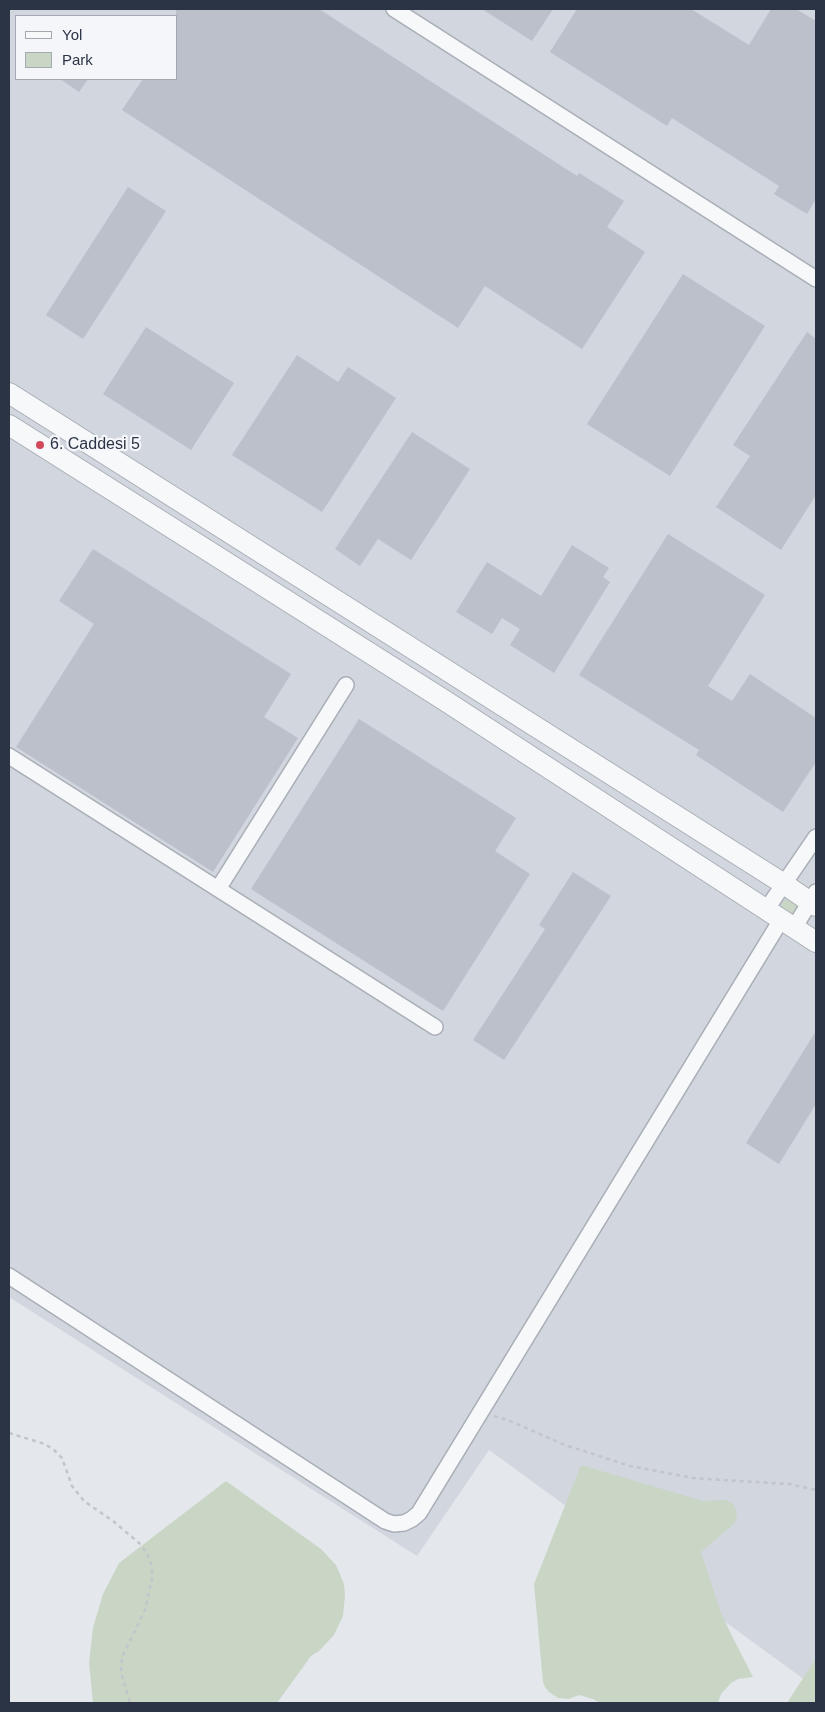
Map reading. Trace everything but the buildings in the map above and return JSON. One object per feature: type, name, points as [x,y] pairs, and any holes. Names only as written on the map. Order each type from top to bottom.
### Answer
[{"type":"street","points":[[394,9],[816,279]]},
{"type":"street","points":[[9,393],[784,884],[814,900]]},
{"type":"street","points":[[9,425],[444,700],[816,942]]},
{"type":"street","points":[[444,700],[458,677]]},
{"type":"street","points":[[218,889],[346,685]]},
{"type":"street","points":[[9,756],[435,1027]]},
{"type":"street","points":[[9,1276],[385,1521],[394,1524],[404,1523],[412,1519],[419,1513],[780,919],[784,884],[816,836]]},
{"type":"street","points":[[780,919],[814,900]]},
{"type":"path","points":[[480,1412],[508,1420],[564,1445],[630,1466],[693,1478],[788,1484],[816,1490]]},
{"type":"path","points":[[9,1433],[45,1444],[54,1450],[62,1458],[72,1486],[84,1501],[113,1521],[139,1543],[147,1553],[152,1566],[152,1579],[145,1610],[122,1658],[121,1672],[130,1703]]},
{"type":"shaded area","points":[[9,9],[816,9],[816,1688],[489,1450],[417,1556],[9,1297]]},
{"type":"green space","points":[[786,899],[792,899],[797,904],[795,913],[786,915],[781,910],[781,904]]},
{"type":"green space","points":[[581,1465],[703,1501],[727,1500],[734,1505],[737,1514],[735,1523],[701,1552],[721,1613],[753,1677],[738,1679],[731,1683],[721,1694],[718,1703],[600,1703],[579,1695],[569,1699],[558,1698],[545,1687],[534,1584]]},
{"type":"green space","points":[[226,1481],[321,1549],[336,1565],[344,1584],[345,1595],[343,1616],[334,1635],[319,1651],[311,1656],[277,1703],[93,1703],[89,1663],[93,1628],[103,1594],[119,1563]]},
{"type":"green space","points":[[816,1658],[816,1703],[787,1703]]},
{"type":"place","name":"6. Caddesi 5","points":[[40,445]]}]
